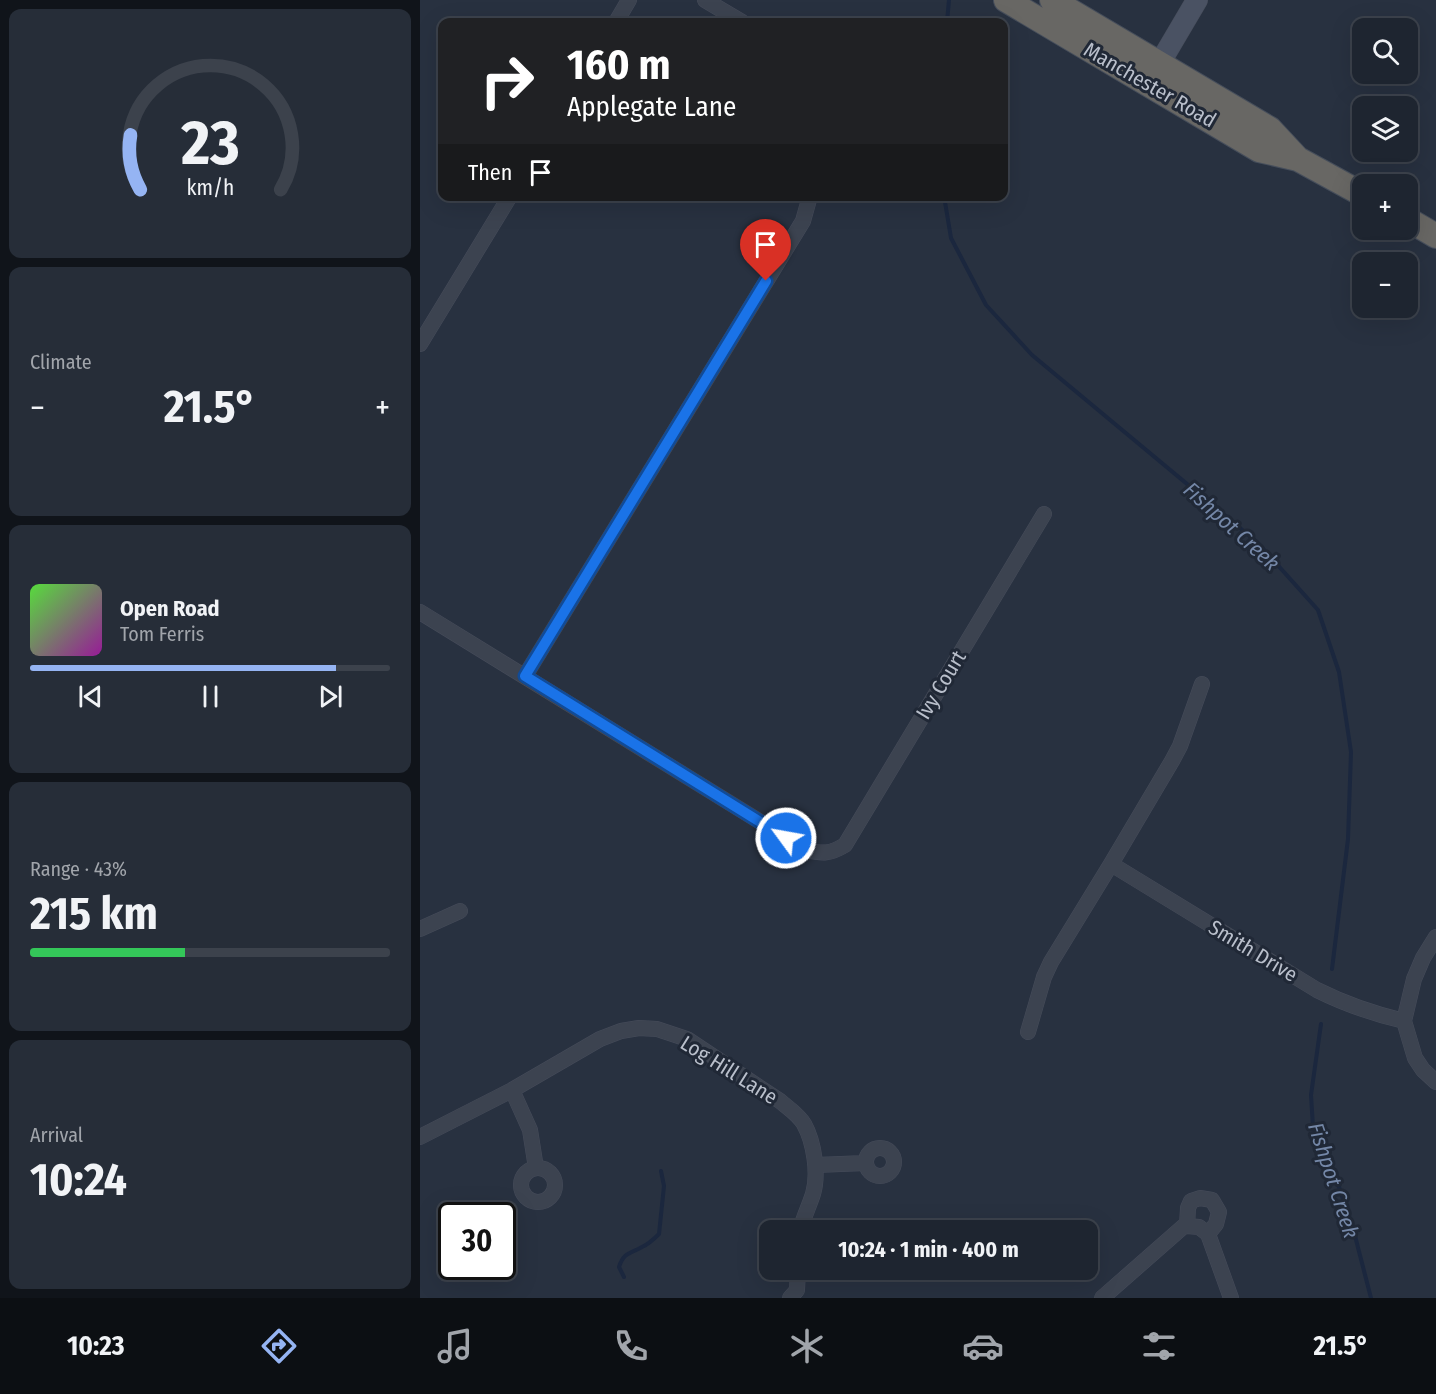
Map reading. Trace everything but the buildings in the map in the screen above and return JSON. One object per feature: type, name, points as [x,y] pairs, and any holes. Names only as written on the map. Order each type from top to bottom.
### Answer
[{"type":"highway","name":"Manchester Road","points":[[1006,0],[1154,74]]},
{"type":"highway","name":"Manchester Road","points":[[1052,0],[1259,150],[1298,159],[1352,189]]},
{"type":"highway","points":[[1418,225],[1436,236]]},
{"type":"main road","points":[[1154,74],[1197,0]]},
{"type":"street","points":[[618,18],[629,0]]},
{"type":"street","points":[[705,0],[735,18]]},
{"type":"street","points":[[420,345],[507,201]]},
{"type":"street","points":[[420,612],[525,676],[803,221],[809,201]]},
{"type":"street","name":"Ivy Court","points":[[525,676],[806,850],[820,853],[833,852],[844,845],[1044,514]]},
{"type":"street","points":[[1028,1032],[1044,977],[1051,962],[1172,762],[1202,684]]},
{"type":"street","name":"Smith Drive","points":[[1111,864],[1317,990],[1339,1001],[1404,1021]]},
{"type":"street","points":[[420,929],[460,911]]},
{"type":"street","points":[[1436,937],[1423,958],[1414,980],[1404,1021],[1415,1058],[1423,1070],[1436,1082]]},
{"type":"street","name":"Log Hill Lane","points":[[420,1137],[512,1090],[600,1039],[621,1031],[639,1028],[657,1029],[687,1039],[780,1101],[794,1112],[804,1125],[816,1165],[813,1194],[804,1220]]},
{"type":"street","points":[[512,1090],[530,1130],[536,1168]]},
{"type":"street","points":[[816,1165],[866,1163]]},
{"type":"street","points":[[1187,1226],[1188,1208],[1191,1201],[1200,1198],[1212,1200],[1220,1212],[1216,1224],[1208,1234]]},
{"type":"street","points":[[1102,1298],[1184,1226],[1199,1227],[1208,1234],[1231,1298]]},
{"type":"waterway","name":"Fishpot Creek","points":[[947,18],[949,0]]},
{"type":"waterway","name":"Fishpot Creek","points":[[945,201],[951,238],[986,305],[1032,355],[1258,543],[1318,610],[1339,672],[1351,752],[1348,839],[1332,969]]},
{"type":"waterway","name":"Fishpot Creek","points":[[1321,1024],[1311,1095],[1313,1127],[1337,1181],[1354,1232],[1371,1298]]},
{"type":"waterway","points":[[624,1277],[619,1267],[623,1259],[659,1234],[664,1186],[661,1171]]},
{"type":"route","points":[[766,281],[525,676],[786,838]]}]
